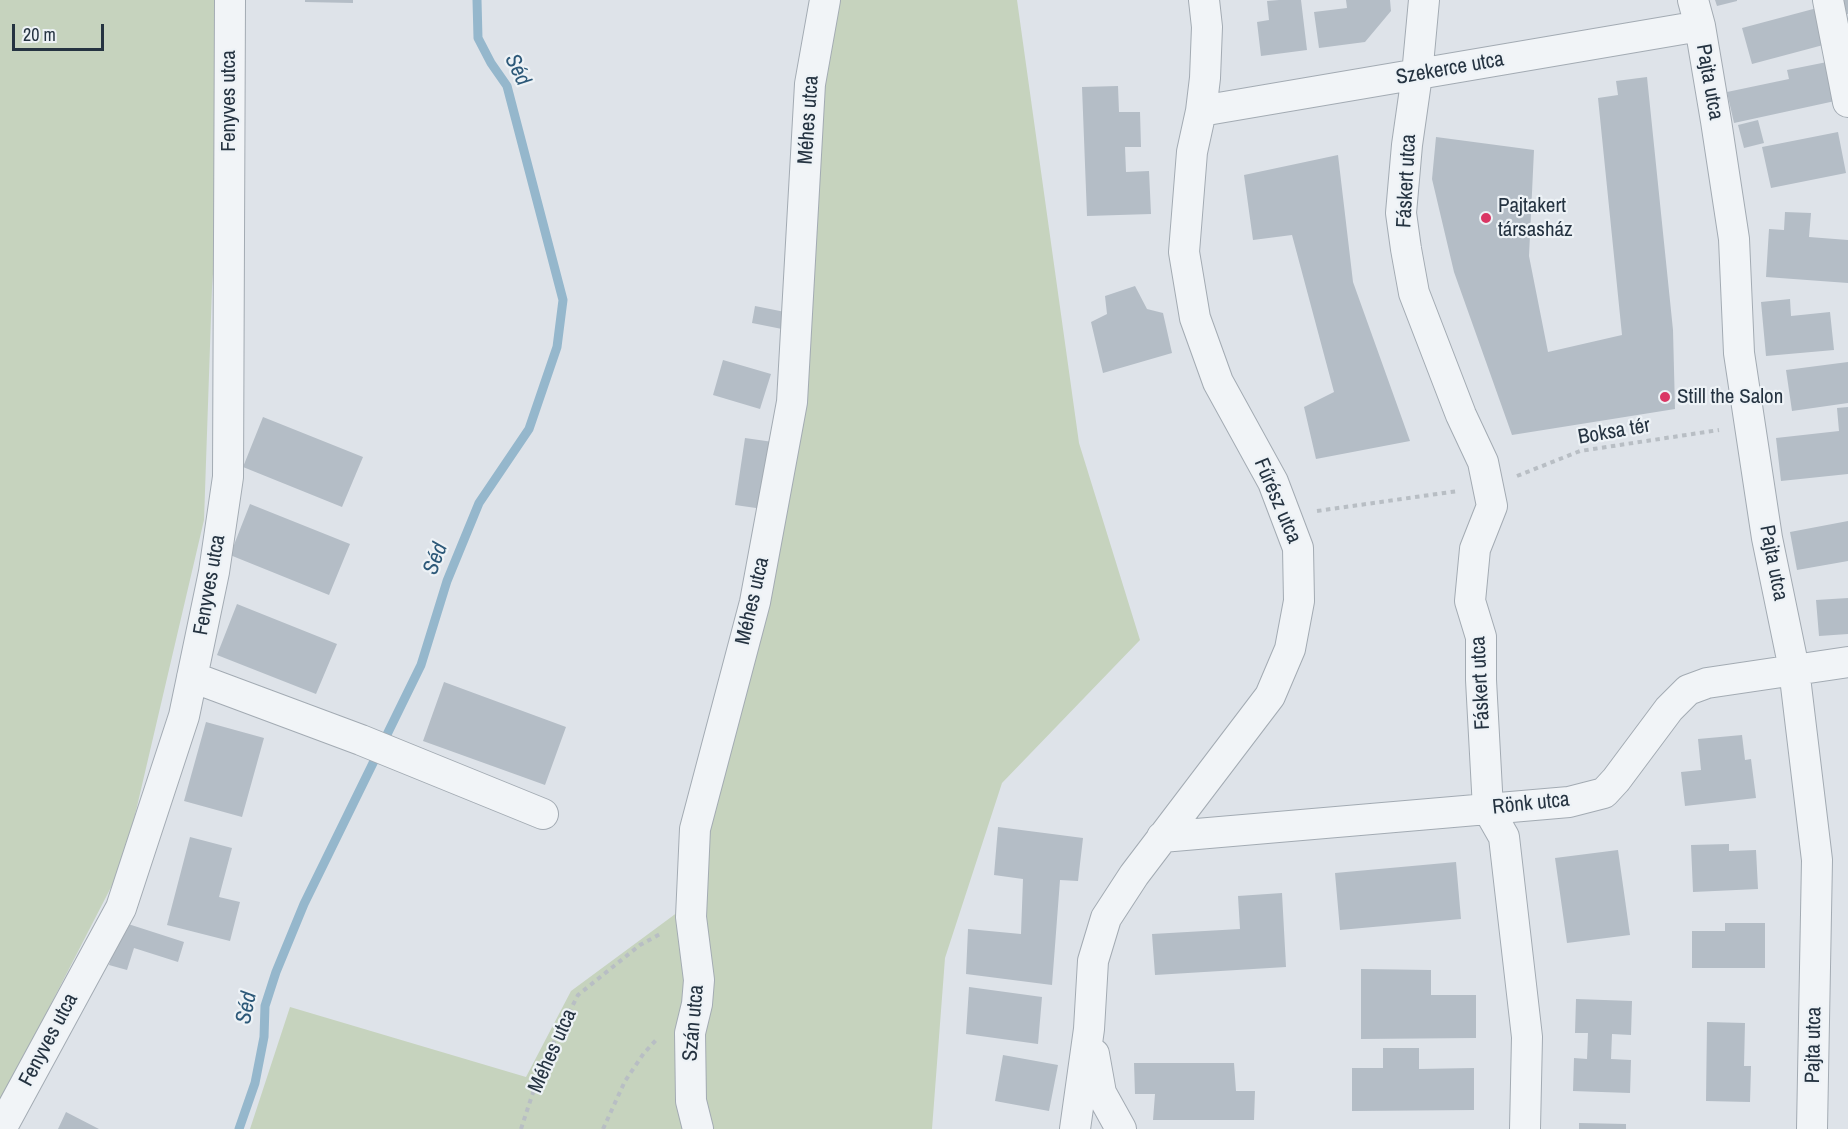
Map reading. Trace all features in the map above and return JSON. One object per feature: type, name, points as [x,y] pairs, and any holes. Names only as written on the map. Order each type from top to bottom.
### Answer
[{"type":"street","name":"Fenyves utca","points":[[1,1129],[121,908],[184,716],[214,572],[228,477],[230,0]]},
{"type":"street","name":"Méhes utca","points":[[691,916],[695,829],[755,602],[792,402],[810,84],[825,0]]},
{"type":"street","name":"Fűrész utca","points":[[1075,1129],[1089,1029],[1093,962],[1106,918],[1162,837],[1270,696],[1290,649],[1299,601],[1298,548],[1273,482],[1218,382],[1195,318],[1184,252],[1192,152],[1205,78],[1207,27],[1204,0]]},
{"type":"street","name":"Fáskert utca","points":[[1424,0],[1401,213],[1414,293],[1461,415],[1483,462],[1492,506],[1475,549],[1470,601],[1481,637],[1488,809],[1504,837],[1527,1037],[1525,1129]]},
{"type":"street","points":[[1828,0],[1848,102]]},
{"type":"street","name":"Szekerce utca","points":[[1201,111],[1417,75],[1696,13]]},
{"type":"street","name":"Pajta utca","points":[[1696,13],[1716,121],[1734,239],[1739,353],[1767,538],[1794,669],[1817,860],[1812,1129]]},
{"type":"street","name":"Rönk utca","points":[[1162,837],[1569,802],[1604,793],[1669,709],[1688,690],[1707,683],[1848,662]]},
{"type":"street","points":[[192,677],[361,740],[543,814]]},
{"type":"street","name":"Szán utca","points":[[691,916],[699,980],[697,1004],[690,1033],[691,1101],[698,1129]]},
{"type":"street","name":"Fűrész utca","points":[[1089,1029],[1101,1093],[1121,1129]]},
{"type":"path","name":"Boksa tér","points":[[1287,516],[1488,487],[1580,451],[1750,426]]},
{"type":"path","name":"Méhes utca","points":[[521,1129],[542,1065],[578,995],[640,945],[691,916]]},
{"type":"path","points":[[603,1129],[625,1081],[644,1053],[663,1034]]},
{"type":"green space","points":[[0,0],[232,0],[212,288],[204,520],[124,862],[0,1103]]},
{"type":"green space","points":[[816,0],[1017,0],[1079,443],[1140,640],[1002,783],[945,958],[932,1129],[250,1129],[290,1007],[526,1077],[571,991],[697,898],[698,851],[764,597]]},
{"type":"building","points":[[305,0],[353,0],[353,3],[305,2]]},
{"type":"building","points":[[1301,0],[1307,50],[1261,56],[1257,22],[1269,20],[1267,1]]},
{"type":"building","points":[[1346,0],[1390,0],[1391,11],[1365,42],[1319,48],[1314,12],[1347,8]]},
{"type":"building","points":[[1715,0],[1737,0],[1737,1],[1717,6]]},
{"type":"building","points":[[1843,0],[1848,0],[1848,14],[1847,14]]},
{"type":"building","points":[[1817,8],[1827,44],[1752,64],[1742,28]]},
{"type":"building","points":[[1827,62],[1835,101],[1734,123],[1727,92],[1789,79],[1787,70]]},
{"type":"building","name":"Pajtakert társasház","points":[[1647,77],[1673,330],[1675,409],[1512,435],[1454,272],[1432,179],[1436,137],[1534,150],[1529,256],[1548,352],[1622,335],[1598,98],[1618,95],[1616,81]]},
{"type":"building","points":[[1118,86],[1119,112],[1140,112],[1141,147],[1125,147],[1126,172],[1149,171],[1151,214],[1087,216],[1082,87]]},
{"type":"building","points":[[1758,120],[1764,143],[1744,148],[1738,125]]},
{"type":"building","points":[[1838,132],[1846,173],[1771,188],[1762,147]]},
{"type":"building","points":[[1338,155],[1353,282],[1410,441],[1316,459],[1304,407],[1334,392],[1292,235],[1253,240],[1244,175]]},
{"type":"building","points":[[1785,212],[1811,213],[1809,237],[1848,240],[1848,283],[1766,277],[1769,229],[1784,230]]},
{"type":"building","points":[[1135,286],[1147,309],[1163,313],[1172,353],[1103,373],[1091,322],[1107,314],[1105,296]]},
{"type":"building","points":[[1790,299],[1791,316],[1830,312],[1834,350],[1766,356],[1761,302]]},
{"type":"building","points":[[755,306],[785,312],[782,329],[752,323]]},
{"type":"building","points":[[723,360],[771,374],[760,409],[713,395]]},
{"type":"building","points":[[1848,362],[1848,403],[1792,411],[1786,370]]},
{"type":"building","points":[[1848,407],[1848,474],[1781,481],[1776,438],[1839,431],[1837,408]]},
{"type":"building","points":[[263,417],[363,457],[342,507],[243,467]]},
{"type":"building","points":[[745,438],[773,442],[763,509],[735,505]]},
{"type":"building","points":[[250,504],[350,544],[329,595],[230,555]]},
{"type":"building","points":[[1848,521],[1848,561],[1797,570],[1790,532]]},
{"type":"building","points":[[1848,598],[1848,634],[1819,636],[1816,600]]},
{"type":"building","points":[[237,604],[337,644],[316,694],[217,655]]},
{"type":"building","points":[[444,682],[566,727],[545,785],[423,741]]},
{"type":"building","points":[[206,722],[264,738],[242,817],[184,801]]},
{"type":"building","points":[[1742,735],[1745,760],[1751,759],[1756,798],[1685,806],[1681,772],[1701,770],[1698,739]]},
{"type":"building","points":[[998,827],[1083,838],[1078,881],[1060,880],[1052,985],[966,974],[968,929],[1021,934],[1023,879],[994,875]]},
{"type":"building","points":[[190,837],[232,848],[219,897],[240,902],[230,941],[167,925]]},
{"type":"building","points":[[1729,844],[1729,851],[1756,850],[1758,889],[1693,892],[1691,845]]},
{"type":"building","points":[[1618,850],[1630,935],[1567,943],[1555,858]]},
{"type":"building","points":[[1456,862],[1461,919],[1340,930],[1335,873]]},
{"type":"building","points":[[1282,893],[1286,967],[1155,975],[1152,934],[1240,929],[1238,896]]},
{"type":"building","points":[[122,922],[184,942],[178,962],[134,948],[127,970],[109,965]]},
{"type":"building","points":[[1725,923],[1765,923],[1765,968],[1692,968],[1692,931],[1725,931]]},
{"type":"building","points":[[1361,969],[1431,970],[1431,995],[1476,995],[1476,1038],[1361,1039]]},
{"type":"building","points":[[969,987],[1042,997],[1038,1044],[966,1034]]},
{"type":"building","points":[[1576,999],[1632,1001],[1631,1035],[1612,1034],[1611,1059],[1631,1060],[1630,1093],[1573,1091],[1574,1058],[1587,1059],[1588,1033],[1575,1033]]},
{"type":"building","points":[[1707,1022],[1745,1023],[1744,1066],[1751,1066],[1750,1102],[1706,1101]]},
{"type":"building","points":[[1383,1048],[1419,1048],[1419,1069],[1474,1068],[1474,1110],[1352,1111],[1352,1068],[1383,1068]]},
{"type":"building","points":[[1003,1055],[1058,1065],[1049,1111],[995,1101]]},
{"type":"building","points":[[1134,1063],[1234,1063],[1236,1091],[1255,1091],[1254,1120],[1153,1120],[1155,1094],[1135,1094]]},
{"type":"building","points":[[66,1112],[99,1129],[58,1129]]},
{"type":"building","points":[[1579,1123],[1626,1124],[1626,1129],[1579,1129]]},
{"type":"waterway","name":"Séd","points":[[239,1129],[255,1083],[264,1037],[265,1006],[276,972],[304,904],[421,665],[447,581],[479,503],[529,429],[557,347],[563,300],[507,86],[491,63],[478,38],[477,0]]},
{"type":"place","name":"Pajtakert társasház","points":[[1486,218]]},
{"type":"place","name":"Still the Salon","points":[[1665,397]]}]
